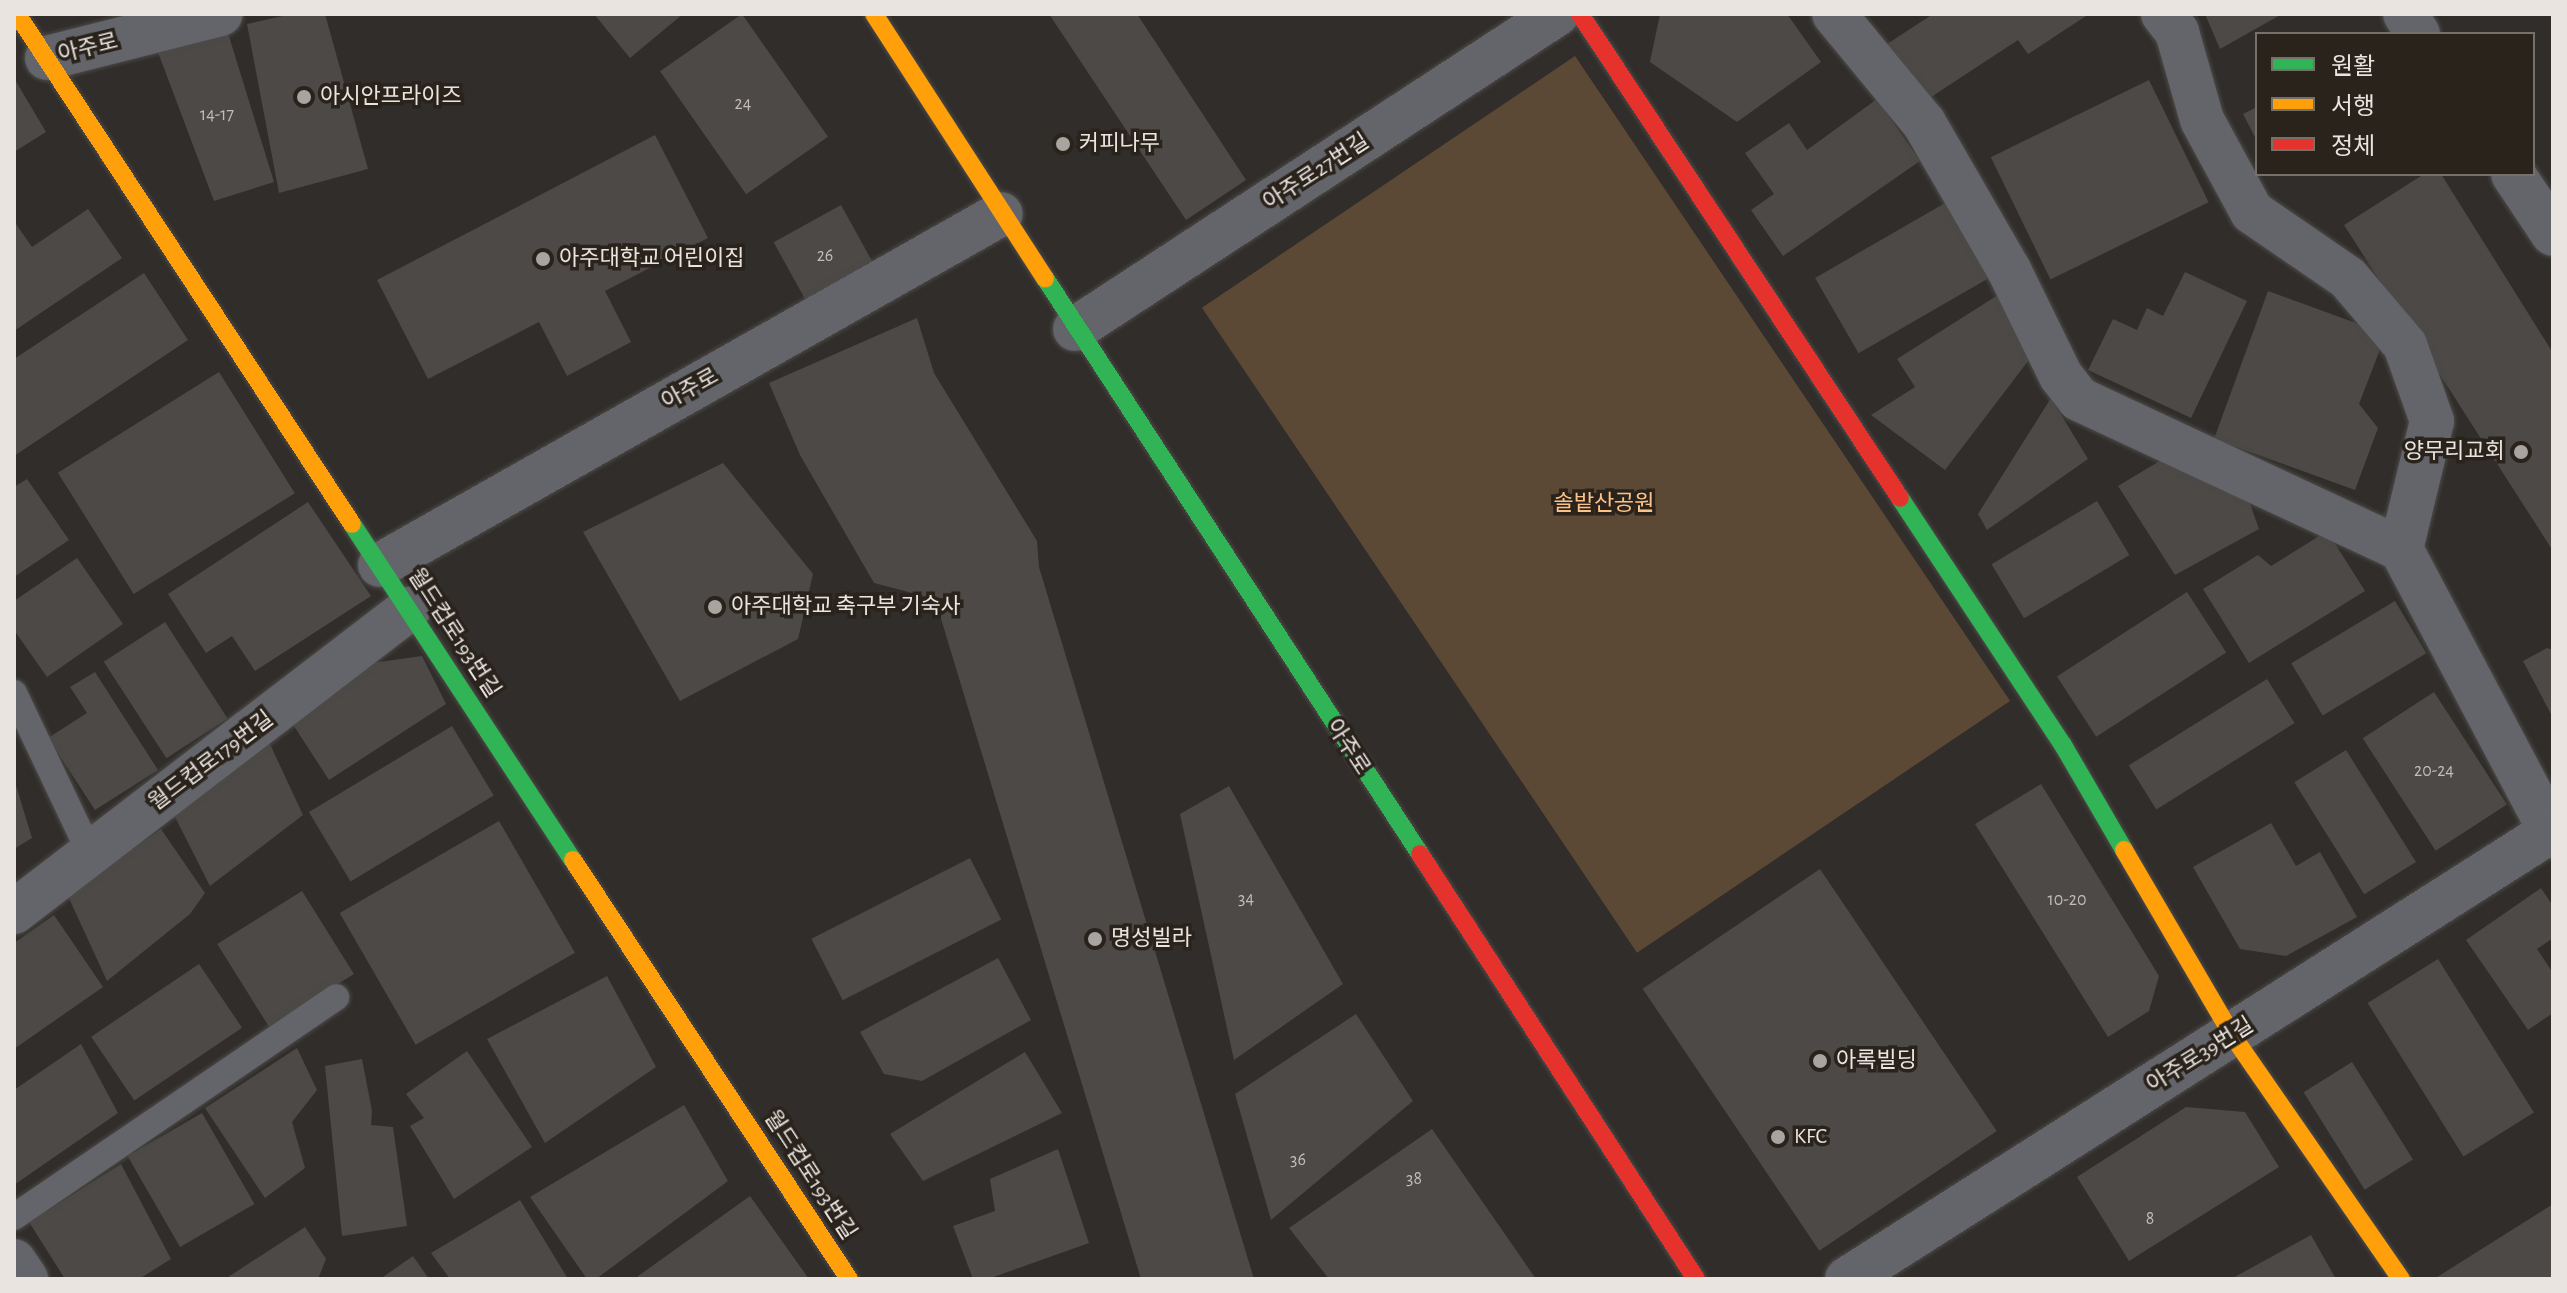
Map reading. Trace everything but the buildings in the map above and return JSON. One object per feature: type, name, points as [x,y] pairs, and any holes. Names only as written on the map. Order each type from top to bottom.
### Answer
[{"type":"street","name":"월드컵로193번길","points":[[17,14],[849,1279]]},
{"type":"street","name":"아주로","points":[[47,58],[221,14]]},
{"type":"street","name":"아주로","points":[[874,14],[1075,329],[1696,1279]]},
{"type":"street","name":"아주로27번길","points":[[1075,329],[1557,14]]},
{"type":"street","points":[[1580,14],[2063,745],[2232,1035],[2401,1279]]},
{"type":"street","points":[[1834,14],[1924,123],[2009,270],[2061,376],[2079,399],[2401,549],[2553,832]]},
{"type":"street","points":[[2163,14],[2177,32],[2202,120],[2252,212],[2348,278],[2405,345],[2432,421],[2401,549]]},
{"type":"street","points":[[2405,14],[2417,32]]},
{"type":"street","points":[[2514,176],[2553,234]]},
{"type":"street","name":"아주로","points":[[380,565],[1001,214]]},
{"type":"street","name":"월드컵로179번길","points":[[14,912],[409,609]]},
{"type":"street","name":"아주로39번길","points":[[1847,1279],[2553,832]]},
{"type":"street","points":[[14,1261],[26,1279]]},
{"type":"lane","points":[[14,693],[90,853]]},
{"type":"lane","points":[[14,1217],[336,997]]},
{"type":"green space","name":"솔밭산공원","points":[[1575,56],[2010,701],[1637,953],[1202,308]]},
{"type":"traffic: fast","points":[[1045,278],[1420,854]]},
{"type":"traffic: fast","points":[[1900,498],[2063,745],[2124,850]]},
{"type":"traffic: fast","points":[[352,524],[573,860]]},
{"type":"traffic: slow","points":[[17,14],[352,524]]},
{"type":"traffic: slow","points":[[874,14],[1045,278]]},
{"type":"traffic: slow","points":[[2124,850],[2232,1035],[2401,1279]]},
{"type":"traffic: slow","points":[[573,860],[849,1279]]},
{"type":"traffic: jam","points":[[1580,14],[1900,498]]},
{"type":"traffic: jam","points":[[1420,854],[1696,1279]]},
{"type":"place","name":"아시안프라이즈","points":[[304,97]]},
{"type":"place","name":"커피나무","points":[[1063,144]]},
{"type":"place","name":"아주대학교 어린이집","points":[[543,259]]},
{"type":"place","name":"양무리교회","points":[[2521,452]]},
{"type":"place","name":"아주대학교 축구부 기숙사","points":[[715,607]]},
{"type":"place","name":"명성빌라","points":[[1095,939]]},
{"type":"place","name":"아록빌딩","points":[[1820,1061]]},
{"type":"place","name":"KFC","points":[[1778,1137]]}]
